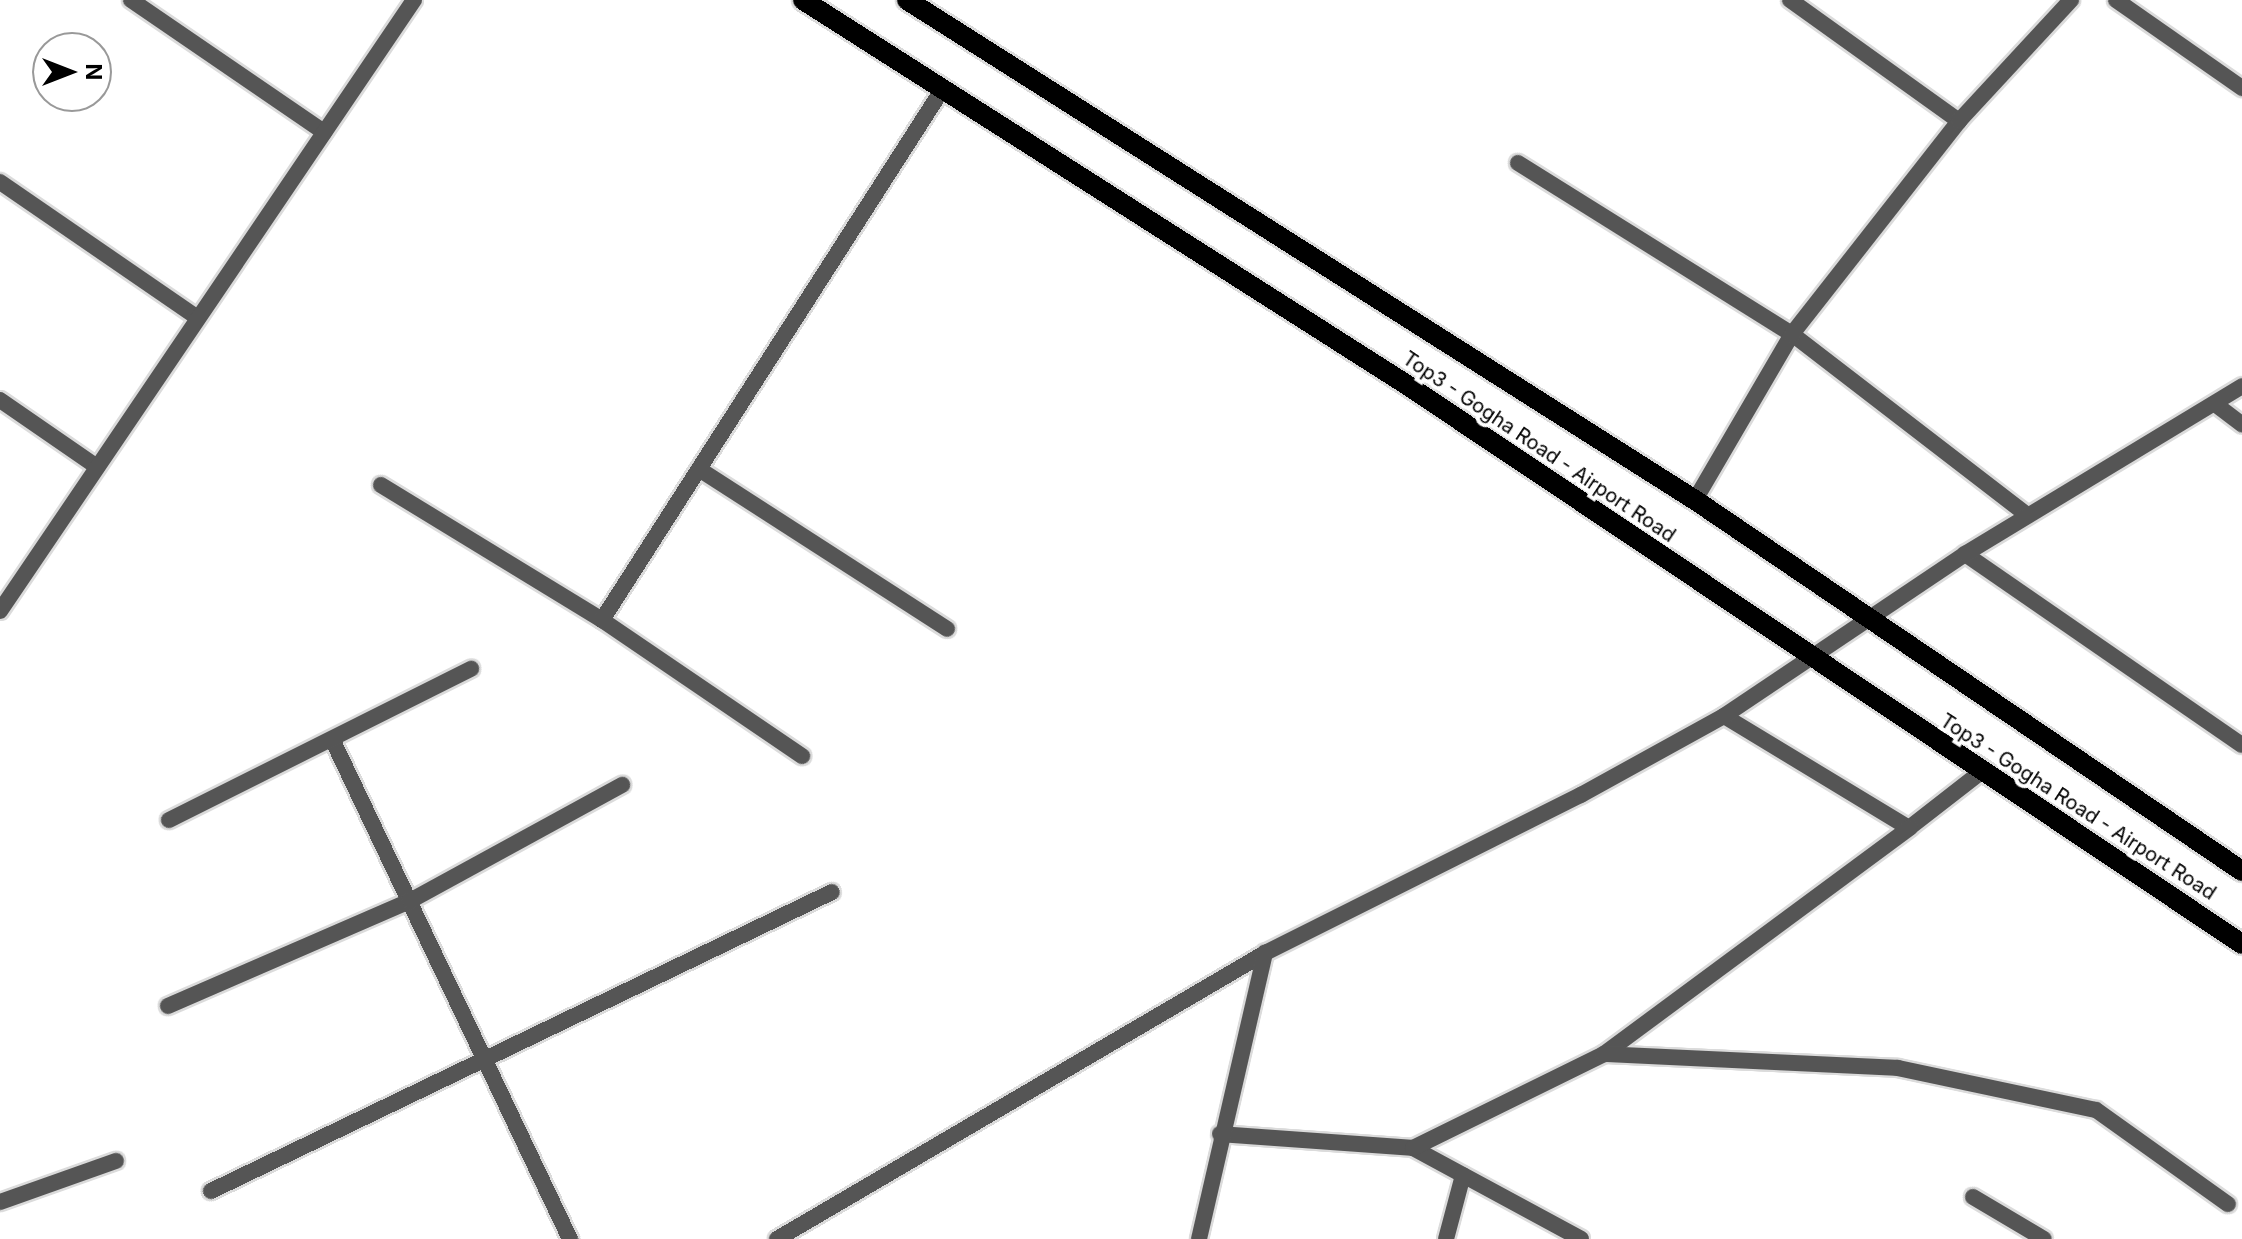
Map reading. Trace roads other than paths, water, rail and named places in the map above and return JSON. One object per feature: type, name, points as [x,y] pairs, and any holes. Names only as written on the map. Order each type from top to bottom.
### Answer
[{"type":"main road","name":"Top3 - Gogha Road - Airport Road","points":[[803,0],[1404,383],[2242,944]]},
{"type":"main road","points":[[907,0],[1695,500],[2242,871]]},
{"type":"street","points":[[131,0],[324,132]]},
{"type":"street","points":[[0,611],[414,0]]},
{"type":"street","points":[[1790,0],[1959,121]]},
{"type":"street","points":[[1695,500],[1792,334],[1959,121],[2071,0]]},
{"type":"street","points":[[2116,0],[2242,88]]},
{"type":"street","points":[[602,620],[942,90]]},
{"type":"street","points":[[1518,163],[1792,334],[2027,515]]},
{"type":"street","points":[[0,182],[198,318]]},
{"type":"street","points":[[777,1239],[1265,953],[1581,795],[1724,716],[1965,554],[2242,386]]},
{"type":"street","points":[[0,400],[97,467]]},
{"type":"street","points":[[2215,404],[2242,424]]},
{"type":"street","points":[[699,469],[947,629]]},
{"type":"street","points":[[381,485],[602,620],[802,756]]},
{"type":"street","points":[[1965,554],[2242,745]]},
{"type":"street","points":[[169,820],[471,669]]},
{"type":"street","points":[[1724,716],[1909,828]]},
{"type":"street","points":[[332,739],[570,1239]]},
{"type":"street","points":[[1413,1148],[1604,1054],[1981,772]]},
{"type":"street","points":[[168,1006],[410,901],[622,785]]},
{"type":"street","points":[[211,1191],[832,892]]},
{"type":"street","points":[[1199,1239],[1220,1134],[1265,953]]},
{"type":"street","points":[[1604,1054],[1898,1068],[2096,1110],[2228,1204]]},
{"type":"street","points":[[1220,1134],[1413,1148],[1581,1239]]},
{"type":"street","points":[[0,1202],[116,1161]]},
{"type":"street","points":[[1446,1239],[1463,1175]]},
{"type":"street","points":[[1973,1197],[2044,1239]]}]
